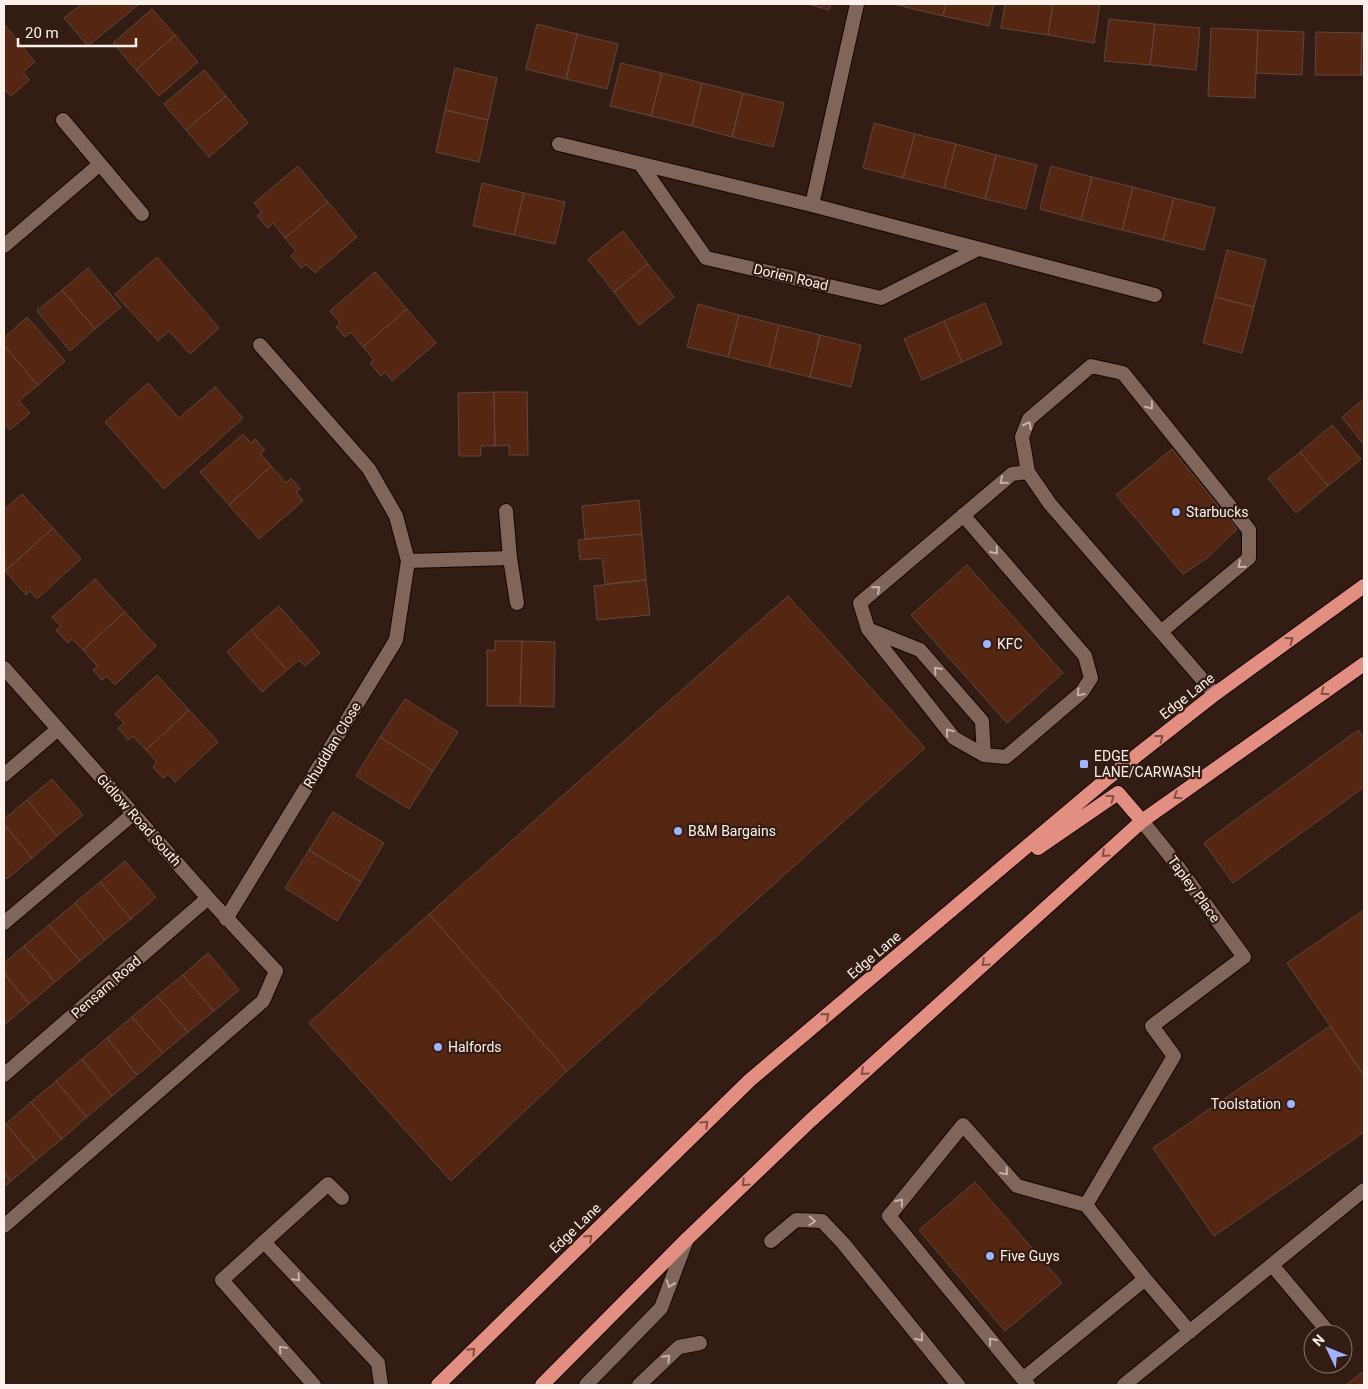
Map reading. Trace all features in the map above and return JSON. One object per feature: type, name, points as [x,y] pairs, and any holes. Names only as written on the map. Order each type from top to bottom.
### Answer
[{"type":"highway","name":"Edge Lane","points":[[438,1385],[750,1080],[1108,778],[1215,694],[1364,586]]},
{"type":"highway","points":[[542,1385],[687,1238],[810,1121],[1142,821],[1364,664]]},
{"type":"highway","points":[[970,895],[1118,793],[1142,821]]},
{"type":"street","points":[[812,205],[857,4]]},
{"type":"street","points":[[63,120],[142,214]]},
{"type":"street","points":[[559,144],[812,205],[1156,296]]},
{"type":"street","points":[[4,246],[100,164]]},
{"type":"street","name":"Dorien Road","points":[[641,165],[706,258],[881,298],[978,249]]},
{"type":"street","name":"Rhuddlan Close","points":[[226,918],[396,640],[408,561],[396,516],[369,469],[260,344]]},
{"type":"street","points":[[1162,631],[1249,558],[1249,530],[1123,373],[1092,366],[1030,419],[1022,437],[1028,472],[1050,504],[1215,694]]},
{"type":"street","points":[[963,515],[1085,656],[1091,678],[1082,692],[1006,757],[984,754],[954,738],[868,629],[860,603],[963,515],[1012,474],[1028,472]]},
{"type":"street","points":[[506,511],[510,558],[517,603]]},
{"type":"street","points":[[408,561],[510,558]]},
{"type":"street","points":[[868,629],[920,650],[982,721],[984,754]]},
{"type":"street","name":"Gidlow Road South","points":[[4,668],[208,898],[276,971],[263,1001],[4,1226]]},
{"type":"street","points":[[4,775],[58,729]]},
{"type":"street","points":[[4,923],[133,814]]},
{"type":"street","name":"Tapley Place","points":[[1086,1205],[1174,1056],[1152,1026],[1244,957],[1142,821]]},
{"type":"street","name":"Pensarn Road","points":[[4,1075],[208,898]]},
{"type":"street","points":[[1145,1279],[1025,1382],[889,1216],[962,1125],[1017,1186],[1086,1205],[1190,1332]]},
{"type":"street","points":[[314,1385],[222,1280],[328,1184],[342,1198]]},
{"type":"street","points":[[1124,1385],[1364,1190]]},
{"type":"street","points":[[771,1242],[796,1220],[822,1222],[843,1243],[958,1385]]},
{"type":"street","points":[[586,1385],[661,1308],[687,1238]]},
{"type":"street","points":[[264,1242],[378,1363],[381,1385]]},
{"type":"street","points":[[1272,1265],[1322,1324]]},
{"type":"street","points":[[639,1385],[679,1346],[700,1343]]},
{"type":"building","points":[[82,4],[139,4],[88,46],[64,18]]},
{"type":"building","points":[[808,4],[831,4],[829,10]]},
{"type":"building","points":[[897,4],[946,4],[943,16]]},
{"type":"building","points":[[946,4],[994,4],[989,26],[943,16]]},
{"type":"building","points":[[1005,4],[1053,4],[1048,35],[1001,28]]},
{"type":"building","points":[[1053,4],[1100,4],[1094,43],[1048,35]]},
{"type":"building","points":[[152,9],[175,35],[136,70],[113,43]]},
{"type":"building","points":[[1109,19],[1155,24],[1150,65],[1104,61]]},
{"type":"building","points":[[4,24],[35,62],[23,72],[29,80],[11,96],[4,89]]},
{"type":"building","points":[[537,24],[577,34],[566,79],[526,69]]},
{"type":"building","points":[[1155,24],[1200,28],[1196,70],[1150,65]]},
{"type":"building","points":[[1211,28],[1258,30],[1255,98],[1208,96]]},
{"type":"building","points":[[1258,30],[1304,32],[1302,75],[1256,73]]},
{"type":"building","points":[[1316,32],[1362,33],[1361,75],[1315,75]]},
{"type":"building","points":[[1362,33],[1364,33],[1364,75],[1361,75]]},
{"type":"building","points":[[577,34],[618,44],[607,89],[566,79]]},
{"type":"building","points":[[175,35],[198,62],[159,96],[136,70]]},
{"type":"building","points":[[621,63],[662,73],[651,116],[610,106]]},
{"type":"building","points":[[455,68],[497,78],[488,120],[445,110]]},
{"type":"building","points":[[204,70],[226,96],[186,130],[164,104]]},
{"type":"building","points":[[662,73],[702,83],[692,126],[651,116]]},
{"type":"building","points":[[702,83],[743,93],[732,137],[692,126]]},
{"type":"building","points":[[743,93],[784,103],[773,147],[732,137]]},
{"type":"building","points":[[226,96],[248,123],[209,157],[186,130]]},
{"type":"building","points":[[445,110],[488,120],[479,162],[436,152]]},
{"type":"building","points":[[874,123],[915,134],[903,178],[863,168]]},
{"type":"building","points":[[915,134],[956,144],[944,188],[903,178]]},
{"type":"building","points":[[956,144],[996,155],[985,199],[944,188]]},
{"type":"building","points":[[996,155],[1037,165],[1026,209],[985,199]]},
{"type":"building","points":[[298,166],[328,202],[285,238],[273,223],[268,228],[257,216],[262,212],[254,203]]},
{"type":"building","points":[[1051,166],[1092,177],[1081,220],[1040,209]]},
{"type":"building","points":[[1092,177],[1133,187],[1122,230],[1081,220]]},
{"type":"building","points":[[482,183],[524,193],[514,235],[473,226]]},
{"type":"building","points":[[1133,187],[1174,198],[1163,240],[1122,230]]},
{"type":"building","points":[[524,193],[565,202],[555,244],[514,235]]},
{"type":"building","points":[[1174,198],[1215,208],[1204,250],[1163,240]]},
{"type":"building","points":[[328,202],[357,237],[315,273],[306,264],[301,268],[291,256],[296,251],[285,238]]},
{"type":"building","points":[[623,231],[648,264],[614,292],[588,259]]},
{"type":"building","points":[[1227,250],[1266,260],[1254,307],[1215,297]]},
{"type":"building","points":[[157,257],[219,328],[190,354],[169,331],[158,341],[115,294]]},
{"type":"building","points":[[648,264],[674,297],[639,325],[614,292]]},
{"type":"building","points":[[88,268],[121,307],[95,329],[62,290]]},
{"type":"building","points":[[375,272],[407,309],[363,347],[351,332],[345,337],[336,327],[340,323],[330,311]]},
{"type":"building","points":[[62,290],[95,329],[70,351],[37,311]]},
{"type":"building","points":[[1215,297],[1254,307],[1242,353],[1203,343]]},
{"type":"building","points":[[985,303],[1002,344],[962,362],[944,321]]},
{"type":"building","points":[[698,304],[739,315],[728,357],[687,347]]},
{"type":"building","points":[[407,309],[436,343],[392,381],[385,372],[381,376],[370,363],[374,360],[363,347]]},
{"type":"building","points":[[739,315],[779,325],[769,367],[728,357]]},
{"type":"building","points":[[27,317],[65,361],[38,385],[4,346],[4,338]]},
{"type":"building","points":[[944,321],[962,362],[922,380],[904,339]]},
{"type":"building","points":[[779,325],[820,335],[810,377],[769,367]]},
{"type":"building","points":[[820,335],[861,345],[851,387],[810,377]]},
{"type":"building","points":[[4,346],[38,385],[19,401],[30,413],[10,430],[4,423]]},
{"type":"building","points":[[148,383],[179,418],[215,387],[243,418],[164,489],[105,422]]},
{"type":"building","points":[[494,392],[495,446],[481,446],[481,456],[459,456],[458,393]]},
{"type":"building","points":[[494,392],[527,392],[528,455],[509,455],[509,445],[495,446]]},
{"type":"building","points":[[1364,399],[1364,445],[1342,417]]},
{"type":"building","points":[[1332,425],[1361,459],[1328,486],[1300,452]]},
{"type":"building","points":[[243,434],[251,443],[255,439],[265,450],[260,453],[271,466],[229,505],[200,472]]},
{"type":"building","name":"Starbucks","points":[[1172,449],[1237,529],[1207,558],[1183,574],[1116,495]]},
{"type":"building","points":[[1300,452],[1328,486],[1296,513],[1268,478]]},
{"type":"building","points":[[271,466],[286,483],[291,478],[300,489],[296,492],[303,501],[259,539],[229,505]]},
{"type":"building","points":[[22,494],[53,528],[5,571],[4,510]]},
{"type":"building","points":[[639,500],[642,534],[585,539],[582,506]]},
{"type":"building","points":[[53,528],[81,559],[37,599],[30,591],[26,595],[5,571]]},
{"type":"building","points":[[642,534],[646,580],[605,584],[602,558],[580,560],[578,540]]},
{"type":"building","name":"KFC","points":[[967,565],[1063,673],[1007,723],[911,615]]},
{"type":"building","points":[[95,579],[125,612],[83,650],[72,639],[68,643],[56,630],[61,626],[52,617]]},
{"type":"building","points":[[646,580],[650,615],[597,620],[594,586]]},
{"type":"building","name":"B&M Bargains","points":[[788,596],[925,748],[567,1071],[429,914]]},
{"type":"building","points":[[279,606],[320,653],[305,666],[299,660],[287,670],[251,630]]},
{"type":"building","points":[[125,612],[156,646],[115,685],[107,676],[102,680],[93,670],[97,666],[83,650]]},
{"type":"building","points":[[251,630],[287,670],[262,692],[227,652]]},
{"type":"building","points":[[495,641],[522,641],[520,706],[487,706],[487,650],[495,651]]},
{"type":"building","points":[[522,641],[555,642],[554,707],[520,706]]},
{"type":"building","points":[[157,675],[189,710],[146,750],[133,736],[128,740],[118,728],[124,723],[115,714]]},
{"type":"building","points":[[405,699],[458,732],[433,771],[380,737]]},
{"type":"building","points":[[189,710],[218,742],[175,782],[168,774],[163,778],[153,767],[157,762],[146,750]]},
{"type":"building","points":[[1358,730],[1364,738],[1364,787],[1233,883],[1204,843]]},
{"type":"building","points":[[380,737],[433,771],[409,809],[356,776]]},
{"type":"building","points":[[52,779],[83,815],[57,836],[27,800]]},
{"type":"building","points":[[27,800],[57,836],[32,858],[4,824],[4,819]]},
{"type":"building","points":[[333,812],[384,843],[361,882],[309,850]]},
{"type":"building","points":[[4,824],[32,858],[7,879],[4,876]]},
{"type":"building","points":[[309,850],[361,882],[337,921],[285,888]]},
{"type":"building","points":[[125,861],[156,897],[131,919],[100,882]]},
{"type":"building","points":[[100,882],[131,919],[105,940],[75,903]]},
{"type":"building","points":[[75,903],[105,940],[80,961],[49,925]]},
{"type":"building","points":[[1364,910],[1364,1075],[1287,963]]},
{"type":"building","name":"Halfords","points":[[429,914],[567,1071],[451,1181],[309,1023]]},
{"type":"building","points":[[49,925],[80,961],[55,982],[24,946]]},
{"type":"building","points":[[24,946],[55,982],[29,1004],[4,973],[4,963]]},
{"type":"building","points":[[208,953],[239,990],[214,1011],[183,975]]},
{"type":"building","points":[[4,973],[29,1004],[4,1025]]},
{"type":"building","points":[[183,975],[214,1011],[188,1032],[157,996]]},
{"type":"building","points":[[157,996],[188,1032],[163,1053],[132,1017]]},
{"type":"building","points":[[132,1017],[163,1053],[137,1075],[107,1038]]},
{"type":"building","name":"Toolstation","points":[[1330,1026],[1364,1075],[1364,1132],[1214,1236],[1153,1148]]},
{"type":"building","points":[[107,1038],[137,1075],[112,1096],[82,1059]]},
{"type":"building","points":[[82,1059],[112,1096],[87,1117],[56,1081]]},
{"type":"building","points":[[56,1081],[87,1117],[62,1139],[31,1102]]},
{"type":"building","points":[[31,1102],[62,1139],[36,1160],[6,1124]]},
{"type":"building","points":[[6,1124],[36,1160],[11,1181],[4,1172],[4,1125]]},
{"type":"building","points":[[4,1172],[11,1181],[4,1187]]},
{"type":"building","name":"Five Guys","points":[[975,1182],[1062,1283],[1005,1331],[919,1230]]},
{"type":"building","points":[[1364,1371],[1364,1385],[1346,1385]]},
{"type":"place","name":"Starbucks","points":[[1176,512]]},
{"type":"place","name":"KFC","points":[[987,644]]},
{"type":"place","name":"EDGE LANE/CARWASH","points":[[1084,764]]},
{"type":"place","name":"B&M Bargains","points":[[678,831]]},
{"type":"place","name":"Halfords","points":[[438,1047]]},
{"type":"place","name":"Toolstation","points":[[1291,1104]]},
{"type":"place","name":"Five Guys","points":[[990,1256]]}]
